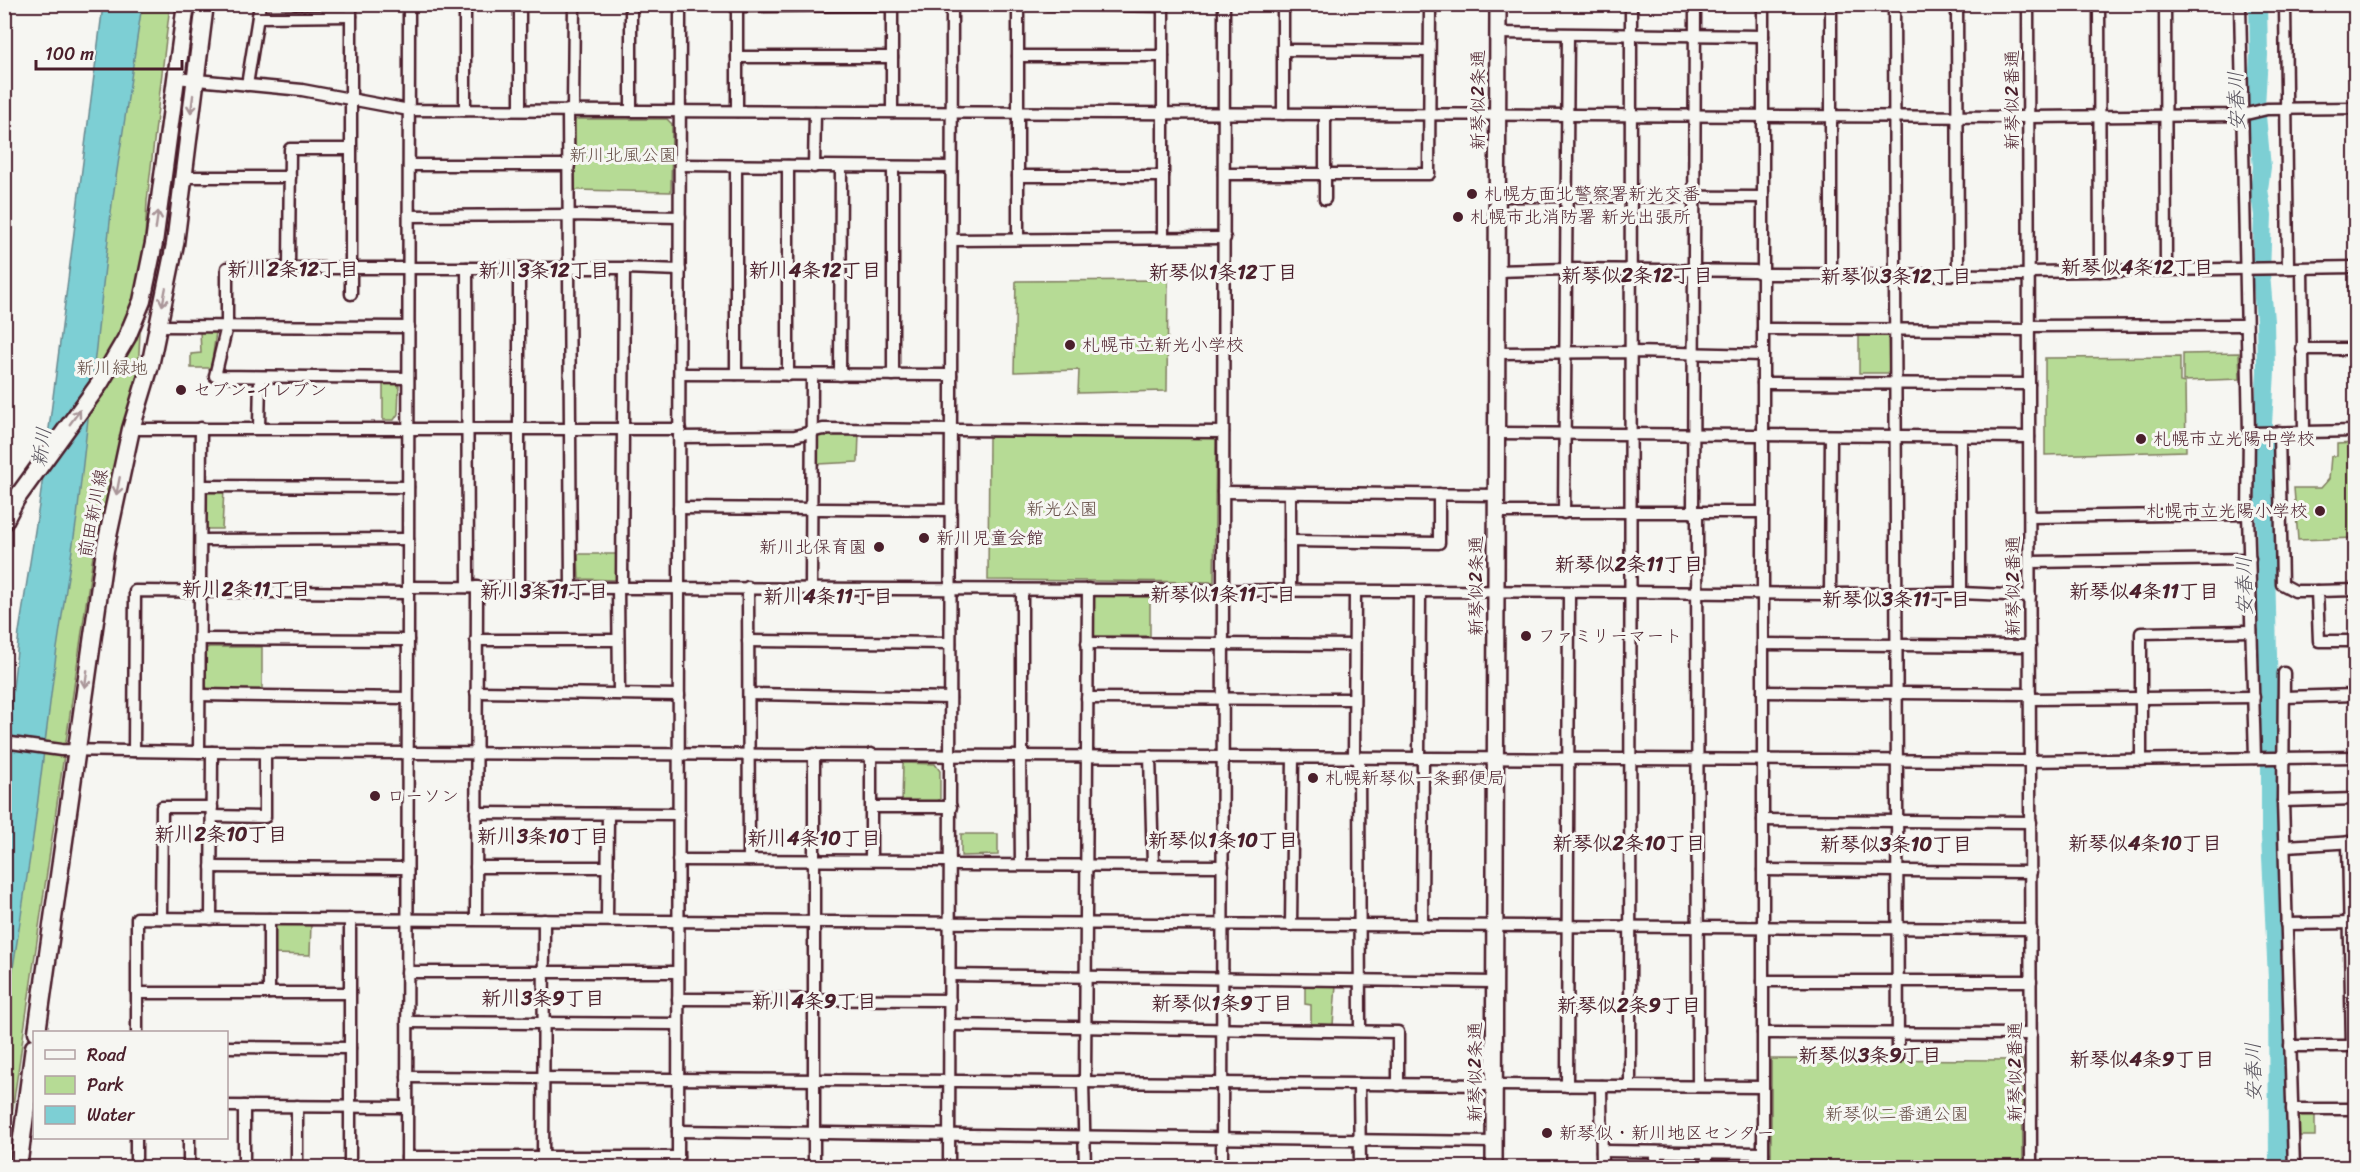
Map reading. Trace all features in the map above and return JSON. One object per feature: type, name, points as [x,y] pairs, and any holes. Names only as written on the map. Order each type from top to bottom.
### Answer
[{"type":"main road","points":[[4,522],[16,499],[100,383],[127,337],[142,301],[151,262],[186,4]]},
{"type":"main road","name":"前田新川線","points":[[37,1031],[68,750],[105,550],[131,429],[150,366],[175,243],[205,4]]},
{"type":"main road","points":[[18,1167],[30,1105],[33,1062]]},
{"type":"street","points":[[247,85],[260,4]]},
{"type":"street","points":[[409,4],[407,1162],[543,1155],[678,1162],[680,4]]},
{"type":"street","points":[[465,4],[465,110]]},
{"type":"street","points":[[520,4],[520,110]]},
{"type":"street","points":[[572,587],[569,165],[574,4]]},
{"type":"street","points":[[631,4],[631,111]]},
{"type":"street","points":[[737,111],[737,5],[892,4],[892,112]]},
{"type":"street","points":[[950,1167],[952,4]]},
{"type":"street","points":[[1018,4],[1018,238]]},
{"type":"street","points":[[1047,4],[1163,5],[1163,238]]},
{"type":"street","points":[[1222,1167],[1224,4]]},
{"type":"street","points":[[1283,4],[1283,114]]},
{"type":"street","points":[[1224,174],[1429,174],[1430,4]]},
{"type":"street","name":"新琴似2条通","points":[[1494,1167],[1498,4]]},
{"type":"street","points":[[1630,1086],[1631,4]]},
{"type":"street","points":[[1695,4],[1694,434],[1699,760],[1698,1086]]},
{"type":"street","points":[[1763,4],[1763,1167]]},
{"type":"street","points":[[1832,4],[1832,274]]},
{"type":"street","points":[[1894,4],[1898,1057]]},
{"type":"street","points":[[1957,4],[1958,274]]},
{"type":"street","name":"新琴似2番通","points":[[2028,4],[2031,1167]]},
{"type":"street","points":[[2099,4],[2100,271]]},
{"type":"street","points":[[2165,4],[2166,270]]},
{"type":"street","points":[[2240,4],[2251,113],[2250,268],[2245,325],[2264,432],[2282,584],[2295,591],[2355,590]]},
{"type":"street","points":[[2285,4],[2288,267]]},
{"type":"street","points":[[258,17],[351,10],[351,294]]},
{"type":"street","points":[[1497,33],[1763,36]]},
{"type":"street","points":[[1564,513],[1568,35]]},
{"type":"street","points":[[1283,50],[1429,51]]},
{"type":"street","points":[[1018,56],[1163,56]]},
{"type":"street","points":[[737,57],[892,57]]},
{"type":"street","points":[[176,78],[302,90],[409,110],[2028,117],[2165,116],[2251,113],[2286,109],[2355,108]]},
{"type":"street","points":[[814,166],[815,112]]},
{"type":"street","points":[[1325,114],[1325,199]]},
{"type":"street","points":[[290,268],[290,148],[351,149]]},
{"type":"street","points":[[409,165],[569,165]]},
{"type":"street","points":[[680,165],[951,167]]},
{"type":"street","points":[[736,166],[736,374]]},
{"type":"street","points":[[788,166],[788,375]]},
{"type":"street","points":[[840,375],[841,167]]},
{"type":"street","points":[[893,168],[893,375]]},
{"type":"street","points":[[1018,176],[1163,176]]},
{"type":"street","points":[[183,177],[290,177]]},
{"type":"street","points":[[1497,196],[1763,197]]},
{"type":"street","points":[[409,216],[680,217]]},
{"type":"street","points":[[951,240],[1225,238]]},
{"type":"street","points":[[1496,271],[1694,270],[1763,274],[1958,274],[2355,267]]},
{"type":"street","points":[[408,378],[214,376],[227,326],[227,268],[680,270]]},
{"type":"street","points":[[467,268],[467,428],[476,640],[476,919]]},
{"type":"street","points":[[519,268],[519,587]]},
{"type":"street","points":[[619,693],[624,268]]},
{"type":"street","points":[[2302,268],[2304,431]]},
{"type":"street","points":[[1763,329],[2245,325]]},
{"type":"street","points":[[158,326],[409,327]]},
{"type":"street","points":[[2302,349],[2355,349]]},
{"type":"street","points":[[1496,353],[1632,352],[1763,355]]},
{"type":"street","points":[[680,374],[951,375]]},
{"type":"street","points":[[812,375],[812,588]]},
{"type":"street","points":[[260,377],[260,428]]},
{"type":"street","points":[[1763,383],[2029,384]]},
{"type":"street","points":[[199,752],[201,428]]},
{"type":"street","points":[[131,429],[623,429],[795,436],[824,429],[1223,432]]},
{"type":"street","points":[[2264,432],[2355,430]]},
{"type":"street","points":[[2260,758],[2254,697],[2248,514],[2264,432]]},
{"type":"street","points":[[1496,433],[2029,437]]},
{"type":"street","points":[[1830,594],[1831,436]]},
{"type":"street","points":[[1961,437],[1961,593]]},
{"type":"street","points":[[201,486],[408,487]]},
{"type":"street","points":[[1223,492],[1496,495]]},
{"type":"street","points":[[1290,493],[1290,591]]},
{"type":"street","points":[[1290,541],[1439,543],[1438,494]]},
{"type":"street","points":[[679,508],[951,510]]},
{"type":"street","points":[[1496,512],[1763,512]]},
{"type":"street","points":[[2030,517],[2248,514]]},
{"type":"street","points":[[201,540],[408,539]]},
{"type":"street","points":[[2030,562],[2250,559]]},
{"type":"street","points":[[134,751],[135,591],[408,590],[472,587],[748,587],[1763,594],[1961,593],[2030,596]]},
{"type":"street","points":[[748,587],[749,860]]},
{"type":"street","points":[[1085,1167],[1088,589]]},
{"type":"street","points":[[1021,864],[1022,590]]},
{"type":"street","points":[[1355,591],[1354,699],[1357,758],[1360,1031]]},
{"type":"street","points":[[2317,591],[2319,641],[2355,641]]},
{"type":"street","points":[[1420,592],[1422,926]]},
{"type":"street","points":[[1567,1086],[1569,593]]},
{"type":"street","points":[[2141,760],[2141,633],[2251,631]]},
{"type":"street","points":[[200,639],[408,640]]},
{"type":"street","points":[[476,640],[618,640]]},
{"type":"street","points":[[748,641],[950,643]]},
{"type":"street","points":[[1087,643],[1354,645]]},
{"type":"street","points":[[1763,644],[2030,646]]},
{"type":"street","points":[[2284,673],[2281,758],[2283,763],[2294,1167]]},
{"type":"street","points":[[476,692],[679,695]]},
{"type":"street","points":[[1763,692],[1896,692],[2141,699],[2254,697]]},
{"type":"street","points":[[749,694],[950,698]]},
{"type":"street","points":[[200,695],[407,698]]},
{"type":"street","points":[[2284,697],[2355,695]]},
{"type":"street","points":[[1087,698],[1354,699]]},
{"type":"street","points":[[4,742],[68,750],[265,753],[871,754],[1897,761],[2355,756]]},
{"type":"street","points":[[211,918],[212,752]]},
{"type":"street","points":[[161,918],[162,807],[265,817],[265,753]]},
{"type":"street","points":[[814,754],[814,1167]]},
{"type":"street","points":[[871,754],[871,860]]},
{"type":"street","points":[[1150,756],[1153,865]]},
{"type":"street","points":[[1291,925],[1293,757]]},
{"type":"street","points":[[2283,801],[2355,799]]},
{"type":"street","points":[[872,807],[951,807]]},
{"type":"street","points":[[476,813],[678,814]]},
{"type":"street","points":[[607,920],[608,814]]},
{"type":"street","points":[[1763,820],[2031,822]]},
{"type":"street","points":[[2285,846],[2352,842],[2354,1046],[2290,1046]]},
{"type":"street","points":[[678,860],[871,860],[1223,866]]},
{"type":"street","points":[[211,867],[407,868]]},
{"type":"street","points":[[476,867],[608,867]]},
{"type":"street","points":[[1763,870],[2031,872]]},
{"type":"street","points":[[137,1031],[137,918],[1494,927],[2031,928]]},
{"type":"street","points":[[269,919],[269,993]]},
{"type":"street","points":[[350,919],[350,1167]]},
{"type":"street","points":[[543,1167],[544,920]]},
{"type":"street","points":[[2286,924],[2353,923]]},
{"type":"street","points":[[407,972],[678,972]]},
{"type":"street","points":[[950,975],[1494,982]]},
{"type":"street","points":[[1763,981],[2031,981]]},
{"type":"street","points":[[137,993],[350,993]]},
{"type":"street","points":[[678,999],[950,1000]]},
{"type":"street","points":[[407,1022],[678,1024]]},
{"type":"street","points":[[950,1025],[1398,1032],[1398,1085]]},
{"type":"street","points":[[1763,1033],[2031,1035]]},
{"type":"street","points":[[228,1047],[350,1048]]},
{"type":"street","points":[[407,1077],[1763,1086]]},
{"type":"street","points":[[1359,1084],[1360,1167]]},
{"type":"street","points":[[1601,1086],[1602,1167]]},
{"type":"street","points":[[228,1106],[407,1107]]},
{"type":"street","points":[[244,1106],[244,1167]]},
{"type":"street","points":[[297,1106],[297,1167]]},
{"type":"street","points":[[2292,1109],[2355,1109]]},
{"type":"street","points":[[678,1131],[1494,1142]]},
{"type":"street","points":[[136,1139],[136,1167]]},
{"type":"street","points":[[189,1139],[189,1167]]},
{"type":"street","points":[[1602,1151],[1763,1153]]},
{"type":"street","points":[[1656,1152],[1656,1167]]},
{"type":"street","points":[[1707,1153],[1707,1167]]},
{"type":"green space","name":"新川緑地","points":[[140,5],[170,5],[147,201],[138,371],[94,549],[5,1161],[5,927]]},
{"type":"green space","name":"新川北風公園","points":[[577,119],[667,119],[672,124],[671,192],[574,190],[574,121]]},
{"type":"green space","points":[[1168,280],[1167,391],[1078,393],[1079,370],[1014,372],[1016,281]]},
{"type":"green space","points":[[200,331],[216,332],[211,368],[191,368],[191,354],[201,353]]},
{"type":"green space","points":[[1859,333],[1888,333],[1889,373],[1859,373]]},
{"type":"green space","points":[[2239,353],[2240,379],[2183,381],[2183,354]]},
{"type":"green space","points":[[2180,357],[2180,382],[2185,383],[2186,451],[2045,455],[2045,358]]},
{"type":"green space","points":[[383,383],[396,383],[399,386],[398,414],[394,420],[383,420]]},
{"type":"green space","points":[[825,433],[859,433],[858,462],[818,464],[817,437]]},
{"type":"green space","name":"新光公園","points":[[989,437],[1216,438],[1214,582],[988,580]]},
{"type":"green space","points":[[2355,443],[2355,538],[2298,540],[2294,488],[2321,488],[2329,479],[2331,456],[2337,456],[2337,444]]},
{"type":"green space","points":[[204,489],[224,489],[222,529],[204,529]]},
{"type":"green space","points":[[578,554],[617,554],[617,580],[579,579]]},
{"type":"green space","points":[[1092,594],[1150,594],[1150,636],[1092,636]]},
{"type":"green space","points":[[209,647],[262,647],[262,690],[208,690],[205,649]]},
{"type":"green space","points":[[903,763],[935,764],[940,771],[940,799],[936,802],[902,803]]},
{"type":"green space","points":[[961,834],[998,834],[998,855],[961,856]]},
{"type":"green space","points":[[274,923],[311,923],[310,955],[273,954]]},
{"type":"green space","points":[[1305,984],[1336,985],[1333,1025],[1311,1024],[1311,1005],[1305,1004]]},
{"type":"green space","name":"新琴似二番通公園","points":[[1771,1059],[2022,1060],[2023,1167],[1771,1168]]},
{"type":"green space","points":[[2297,1114],[2315,1114],[2315,1136],[2298,1136]]},
{"type":"water","points":[[103,5],[142,5],[112,204],[77,517],[9,994],[5,991],[5,762],[19,632],[40,499]]},
{"type":"waterway","name":"安春川","points":[[2258,4],[2259,55],[2256,106],[2262,167],[2259,189],[2263,215],[2261,274],[2266,371],[2263,424],[2270,836],[2277,979],[2278,1168]]},
{"type":"place","name":"札幌方面北警察署新光交番","points":[[1472,194]]},
{"type":"place","name":"札幌市北消防署 新光出張所","points":[[1458,217]]},
{"type":"place","name":"札幌市立新光小学校","points":[[1070,345]]},
{"type":"place","name":"セブン-イレブン","points":[[181,390]]},
{"type":"place","name":"札幌市立光陽中学校","points":[[2141,439]]},
{"type":"place","name":"札幌市立光陽小学校","points":[[2320,511]]},
{"type":"place","name":"新川児童会館","points":[[924,538]]},
{"type":"place","name":"新川北保育園","points":[[879,547]]},
{"type":"place","name":"ファミリーマート","points":[[1526,636]]},
{"type":"place","name":"札幌新琴似一条郵便局","points":[[1313,778]]},
{"type":"place","name":"ローソン","points":[[375,796]]},
{"type":"place","name":"新琴似・新川地区センター","points":[[1547,1133]]},
{"type":"district","name":"新琴似4条12丁目","points":[[2137,267]]},
{"type":"district","name":"新川2条12丁目","points":[[293,269]]},
{"type":"district","name":"新川3条12丁目","points":[[544,270]]},
{"type":"district","name":"新川4条12丁目","points":[[815,270]]},
{"type":"district","name":"新琴似1条12丁目","points":[[1223,272]]},
{"type":"district","name":"新琴似2条12丁目","points":[[1637,275]]},
{"type":"district","name":"新琴似3条12丁目","points":[[1896,276]]},
{"type":"district","name":"新琴似2条11丁目","points":[[1629,564]]},
{"type":"district","name":"新川2条11丁目","points":[[246,589]]},
{"type":"district","name":"新川3条11丁目","points":[[544,591]]},
{"type":"district","name":"新琴似4条11丁目","points":[[2144,591]]},
{"type":"district","name":"新琴似1条11丁目","points":[[1223,594]]},
{"type":"district","name":"新川4条11丁目","points":[[828,596]]},
{"type":"district","name":"新琴似3条11丁目","points":[[1896,599]]},
{"type":"district","name":"新川2条10丁目","points":[[221,834]]},
{"type":"district","name":"新川3条10丁目","points":[[543,836]]},
{"type":"district","name":"新川4条10丁目","points":[[814,838]]},
{"type":"district","name":"新琴似1条10丁目","points":[[1223,840]]},
{"type":"district","name":"新琴似2条10丁目","points":[[1629,843]]},
{"type":"district","name":"新琴似4条10丁目","points":[[2145,843]]},
{"type":"district","name":"新琴似3条10丁目","points":[[1896,844]]},
{"type":"district","name":"新川3条9丁目","points":[[543,998]]},
{"type":"district","name":"新川4条9丁目","points":[[814,1001]]},
{"type":"district","name":"新琴似1条9丁目","points":[[1222,1003]]},
{"type":"district","name":"新琴似2条9丁目","points":[[1629,1005]]},
{"type":"district","name":"新琴似3条9丁目","points":[[1870,1055]]},
{"type":"district","name":"新琴似4条9丁目","points":[[2142,1059]]},
{"type":"water label","name":"新川","points":[[41,447]]}]
